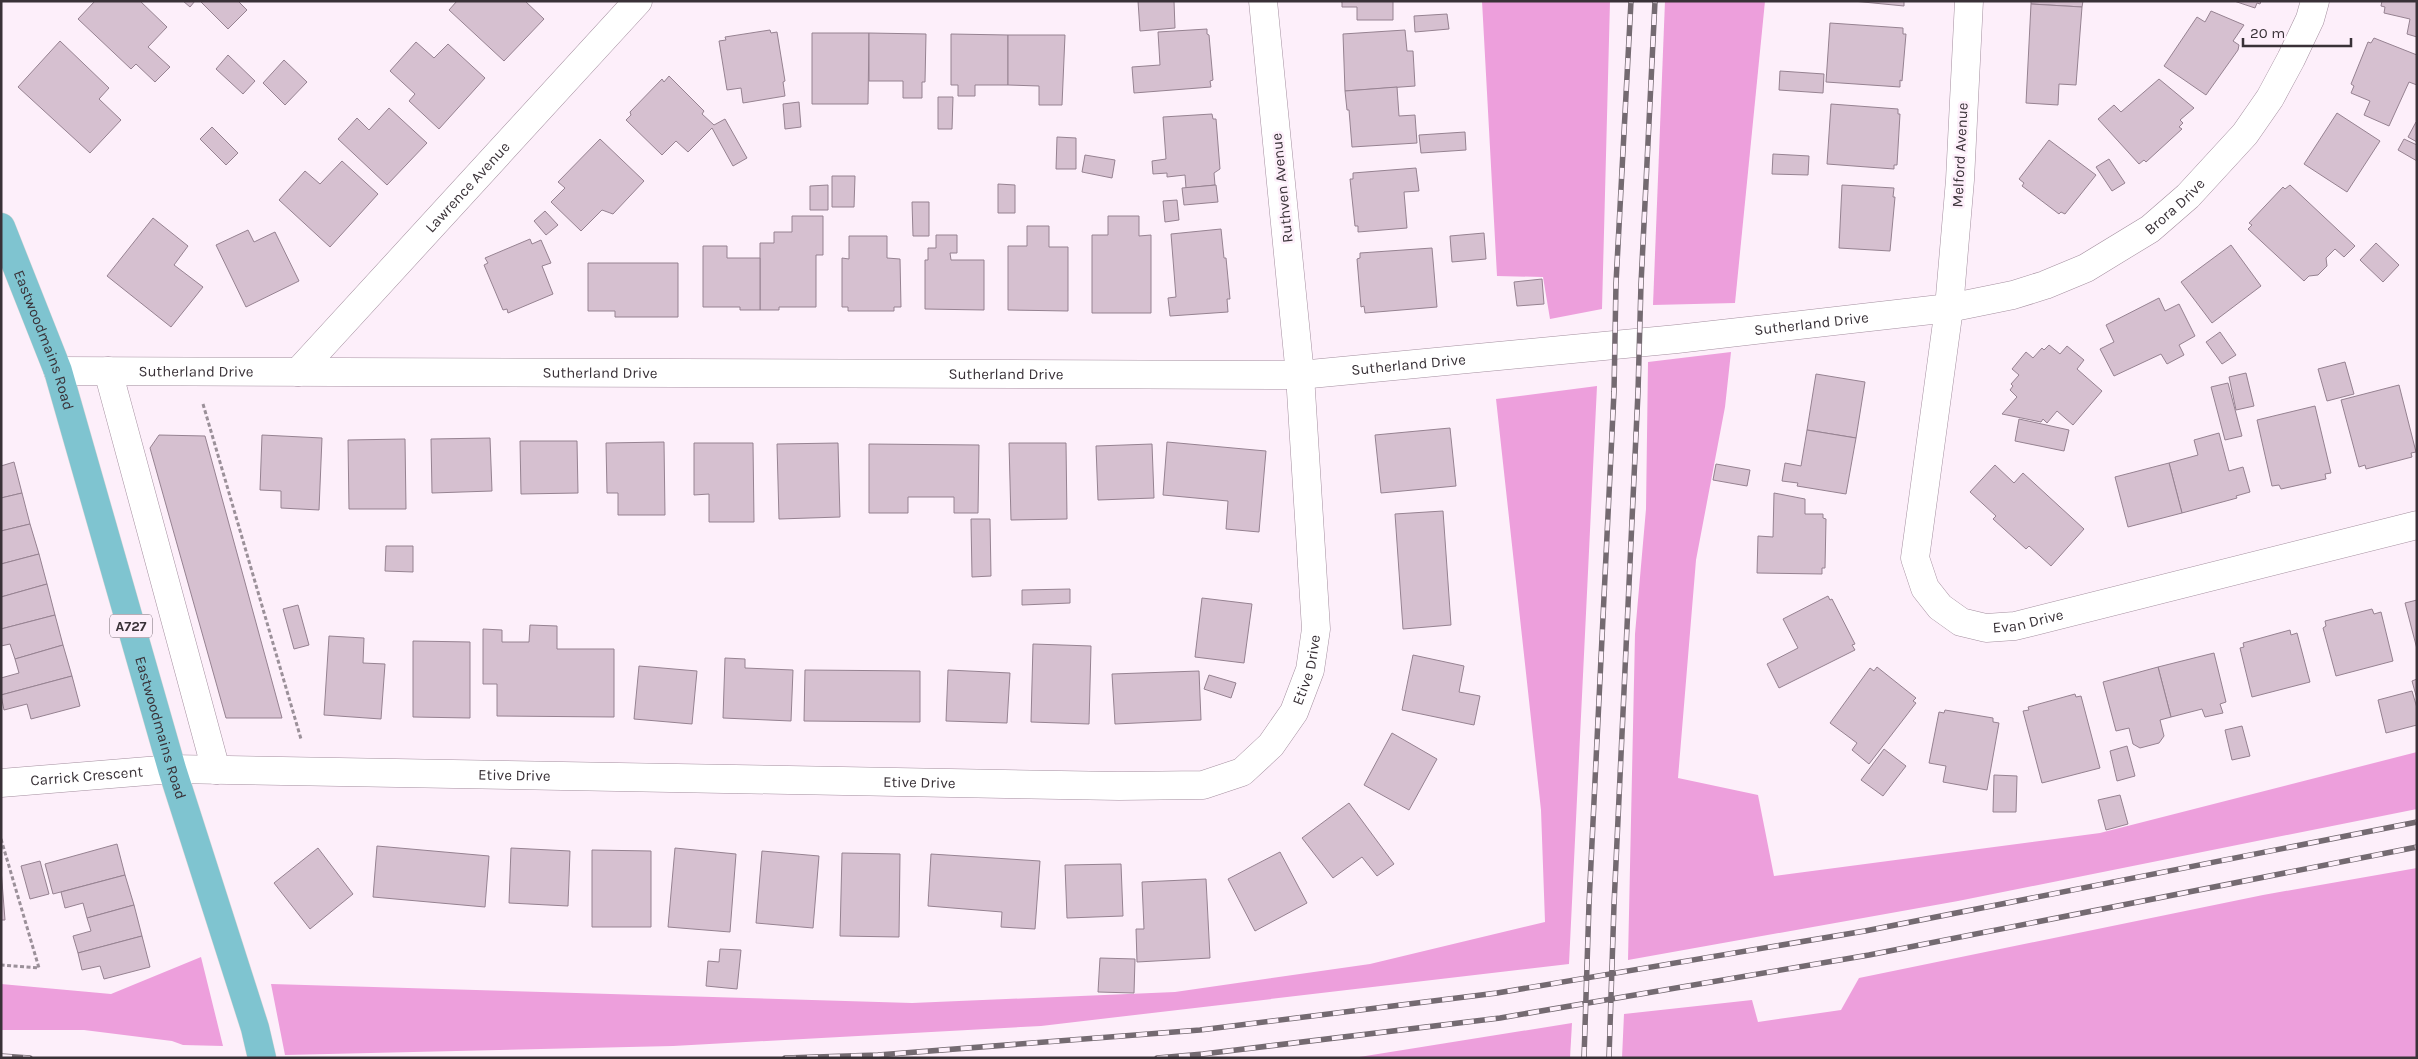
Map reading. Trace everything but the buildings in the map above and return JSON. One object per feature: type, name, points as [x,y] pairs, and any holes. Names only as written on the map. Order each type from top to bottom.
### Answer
[{"type":"main road","name":"Eastwoodmains Road","points":[[1,227],[58,371],[172,769],[255,1028],[262,1058]]},
{"type":"street","name":"Lawrence Avenue","points":[[298,372],[638,1]]},
{"type":"street","name":"Ruthven Avenue","points":[[1263,1],[1300,375]]},
{"type":"street","name":"Melford Avenue","points":[[1949,308],[1960,180],[1969,1]]},
{"type":"street","name":"Brora Drive","points":[[1949,308],[2013,295],[2086,268],[2150,228],[2165,216],[2216,168],[2270,98],[2310,19],[2315,1]]},
{"type":"street","name":"Sutherland Drive","points":[[58,371],[1300,375],[1677,340],[1949,308]]},
{"type":"street","name":"Evan Drive","points":[[1949,308],[1915,558],[1925,588],[1940,607],[1961,622],[1986,628],[2015,626],[2417,525]]},
{"type":"street","points":[[108,371],[216,770]]},
{"type":"street","name":"Etive Drive","points":[[172,769],[311,773],[1119,786],[1203,785],[1242,772],[1271,745],[1294,712],[1311,662],[1316,629],[1300,375]]},
{"type":"street","name":"Carrick Crescent","points":[[1,782],[172,769]]},
{"type":"path","points":[[193,372],[311,773]]},
{"type":"path","points":[[1,839],[39,968],[1,965]]},
{"type":"shaded area","points":[[1482,1],[1610,1],[1602,309],[1550,319],[1543,277],[1497,276]]},
{"type":"shaded area","points":[[1665,1],[1765,1],[1735,303],[1653,305]]},
{"type":"shaded area","points":[[1731,352],[1725,407],[1696,560],[1678,778],[1758,795],[1774,876],[2100,833],[2417,752],[2417,809],[1958,901],[1628,960],[1635,634],[1646,509],[1648,362]]},
{"type":"shaded area","points":[[1597,386],[1569,964],[1041,1026],[673,1046],[285,1055],[271,984],[912,1003],[1175,992],[1370,964],[1545,922],[1541,810],[1496,399]]},
{"type":"shaded area","points":[[2417,868],[2417,1058],[1622,1058],[1624,1014],[1752,1000],[1758,1022],[1841,1010],[1859,978],[2263,895]]},
{"type":"shaded area","points":[[201,957],[223,1046],[183,1045],[172,1041],[84,1030],[1,1030],[1,984],[111,994]]},
{"type":"shaded area","points":[[1572,1023],[1570,1058],[1353,1058]]},
{"type":"railway","points":[[1584,1058],[1589,904],[1614,392],[1616,283],[1631,1]]},
{"type":"railway","points":[[1609,1058],[1641,284],[1655,1]]},
{"type":"railway","points":[[785,1058],[878,1055],[1200,1030],[1497,993],[1865,931],[2417,822]]},
{"type":"railway","points":[[1157,1058],[1500,1018],[1869,955],[2417,847]]},
{"type":"railway","points":[[1,1056],[30,1058]]}]
